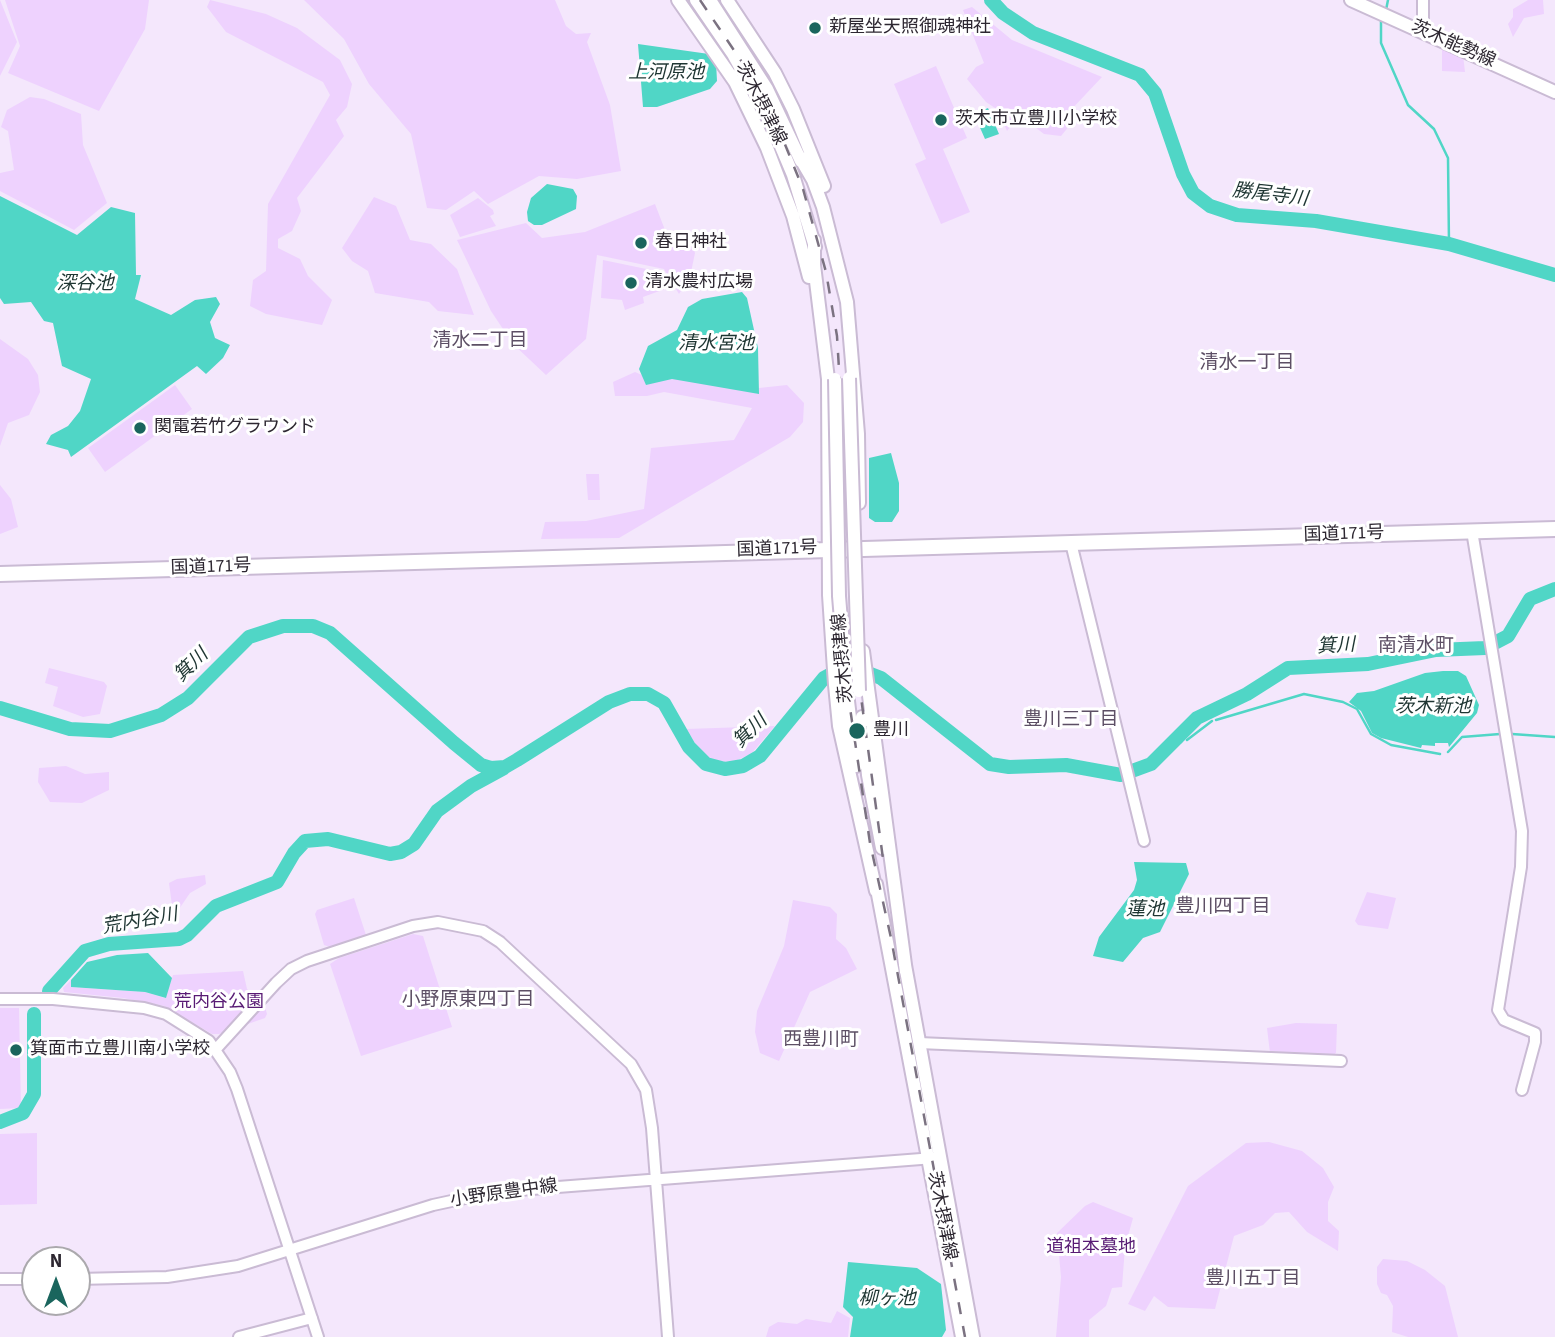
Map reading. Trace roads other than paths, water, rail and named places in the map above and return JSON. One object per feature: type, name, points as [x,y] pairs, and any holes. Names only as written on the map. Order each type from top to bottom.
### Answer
[{"type":"highway","name":"国道171号","points":[[0,573],[1555,528]]},
{"type":"main road","points":[[678,0],[739,89],[768,148],[787,197],[811,285],[819,341],[826,428],[830,436]]},
{"type":"main road","points":[[687,0],[766,112]]},
{"type":"main road","name":"茨木摂津線","points":[[696,0],[733,54],[766,112],[793,175],[814,240],[831,323],[835,379],[839,596],[857,690],[868,775],[919,1043],[962,1337]]},
{"type":"main road","name":"茨木摂津線","points":[[710,0],[759,74],[792,140],[817,208],[833,268],[849,378],[857,690],[876,891],[972,1337]]},
{"type":"main road","points":[[719,0],[754,51],[780,101],[792,140]]},
{"type":"main road","points":[[727,0],[768,62],[793,109],[830,204],[845,260],[858,337],[862,390],[858,434]]},
{"type":"main road","name":"茨木能勢線","points":[[1351,0],[1555,92]]},
{"type":"main road","points":[[799,156],[816,187],[840,266],[852,338],[858,434],[864,661],[857,690]]},
{"type":"main road","points":[[814,240],[814,265],[828,379],[835,685],[839,726],[876,891]]},
{"type":"street","points":[[1423,0],[1423,32]]},
{"type":"street","points":[[1472,531],[1522,831],[1521,867],[1498,1010],[1504,1020],[1535,1033],[1522,1090]]},
{"type":"street","points":[[1070,543],[1144,841]]},
{"type":"street","points":[[216,1049],[291,969],[307,961],[413,926],[438,922],[483,931],[500,942],[631,1064],[640,1076],[650,1107],[668,1337]]},
{"type":"street","points":[[0,999],[52,999],[144,1008],[166,1014],[199,1032],[216,1049],[237,1089],[318,1337]]},
{"type":"street","points":[[919,1043],[1341,1061]]},
{"type":"street","name":"小野原豊中線","points":[[91,1278],[196,1273],[290,1252],[468,1196],[518,1189],[935,1158]]},
{"type":"street","points":[[0,1279],[21,1279]]},
{"type":"street","points":[[239,1337],[312,1318]]},
{"type":"water","name":"上河原池","points":[[638,44],[709,54],[716,62],[717,81],[710,89],[657,107],[643,107]]},
{"type":"water","points":[[988,108],[999,134],[985,139],[974,114]]},
{"type":"water","points":[[547,184],[573,189],[577,196],[576,209],[542,225],[534,225],[528,221],[527,212],[531,198]]},
{"type":"water","name":"深谷池","points":[[0,196],[77,235],[111,207],[135,213],[136,275],[141,275],[135,299],[171,315],[195,300],[216,297],[220,304],[210,322],[215,338],[230,345],[223,358],[206,374],[197,366],[71,457],[68,450],[46,444],[51,435],[68,426],[80,411],[91,379],[62,366],[53,323],[44,321],[31,302],[4,304],[0,298]]},
{"type":"water","name":"清水宮池","points":[[742,292],[747,298],[758,348],[759,394],[672,379],[646,385],[639,369],[648,346],[677,330],[688,307],[702,299]]},
{"type":"water","points":[[891,453],[899,483],[899,511],[892,522],[875,522],[869,518],[869,458]]},
{"type":"water","name":"茨木新池","points":[[1458,671],[1466,676],[1479,705],[1477,713],[1449,747],[1448,743],[1435,743],[1435,746],[1422,745],[1421,748],[1381,738],[1372,733],[1361,711],[1349,702],[1357,693],[1374,691],[1425,673]]},
{"type":"water","name":"蓮池","points":[[1134,862],[1186,863],[1189,874],[1160,932],[1143,938],[1123,962],[1093,956],[1099,937],[1134,890],[1137,880]]},
{"type":"water","points":[[148,953],[172,978],[166,998],[145,992],[71,987],[71,980],[87,962],[117,955]]},
{"type":"water","name":"柳ヶ池","points":[[848,1262],[917,1268],[941,1284],[946,1330],[942,1337],[850,1337],[853,1317],[843,1307]]},
{"type":"waterway","name":"勝尾寺川","points":[[991,0],[1003,13],[1033,33],[1140,75],[1155,93],[1183,174],[1193,193],[1210,206],[1237,215],[1316,221],[1449,244],[1555,275]]},
{"type":"waterway","points":[[1386,10],[1388,0]]},
{"type":"waterway","points":[[1381,19],[1381,43],[1408,105],[1434,129],[1448,158],[1449,244]]},
{"type":"waterway","name":"箕川","points":[[0,708],[70,729],[110,731],[161,715],[188,698],[249,637],[283,626],[313,626],[330,633],[454,743],[481,765],[491,768],[505,767],[609,702],[630,694],[648,694],[664,703],[689,747],[706,764],[725,769],[743,766],[760,756],[824,678],[837,671],[855,668],[881,678],[990,764],[1009,767],[1066,765],[1121,775],[1151,764],[1197,718],[1247,694],[1288,668],[1368,664],[1436,650],[1485,648],[1508,636],[1530,599],[1555,589]]},
{"type":"waterway","points":[[1216,720],[1304,694],[1343,702],[1357,709],[1371,734],[1391,745],[1440,754]]},
{"type":"waterway","points":[[1187,740],[1212,721]]},
{"type":"waterway","points":[[1448,752],[1462,737],[1500,734]]},
{"type":"waterway","points":[[1512,734],[1555,737]]},
{"type":"waterway","name":"箕川","points":[[1177,739],[1181,742]]},
{"type":"waterway","name":"荒内谷川","points":[[49,991],[85,951],[109,944],[179,939],[187,935],[216,906],[277,882],[294,853],[305,841],[328,839],[390,854],[401,852],[414,844],[437,811],[471,786],[504,768]]},
{"type":"waterway","name":"荒内谷川","points":[[0,1122],[23,1113],[34,1094],[34,1014]]},
{"type":"railway","points":[[700,0],[746,68],[778,127],[803,189],[826,272],[837,336],[841,402],[845,674],[870,843],[891,938],[965,1337]]},
{"type":"railway","points":[[852,631],[884,866]]},
{"type":"place","name":"新屋坐天照御魂神社","points":[[815,28]]},
{"type":"place","name":"茨木市立豊川小学校","points":[[941,120]]},
{"type":"place","name":"春日神社","points":[[641,243]]},
{"type":"place","name":"清水農村広場","points":[[631,283]]},
{"type":"place","name":"関電若竹グラウンド","points":[[140,428]]},
{"type":"place","name":"豊川","points":[[857,731]]},
{"type":"place","name":"箕面市立豊川南小学校","points":[[16,1050]]},
{"type":"district","name":"清水二丁目","points":[[480,342]]},
{"type":"district","name":"清水一丁目","points":[[1247,364]]},
{"type":"district","name":"南清水町","points":[[1416,647]]},
{"type":"district","name":"豊川三丁目","points":[[1071,721]]},
{"type":"district","name":"豊川四丁目","points":[[1223,908]]},
{"type":"district","name":"小野原東四丁目","points":[[468,1001]]},
{"type":"district","name":"西豊川町","points":[[821,1041]]},
{"type":"district","name":"豊川五丁目","points":[[1253,1280]]},
{"type":"park label","name":"荒内谷公園","points":[[219,1003]]},
{"type":"park label","name":"道祖本墓地","points":[[1091,1248]]}]
